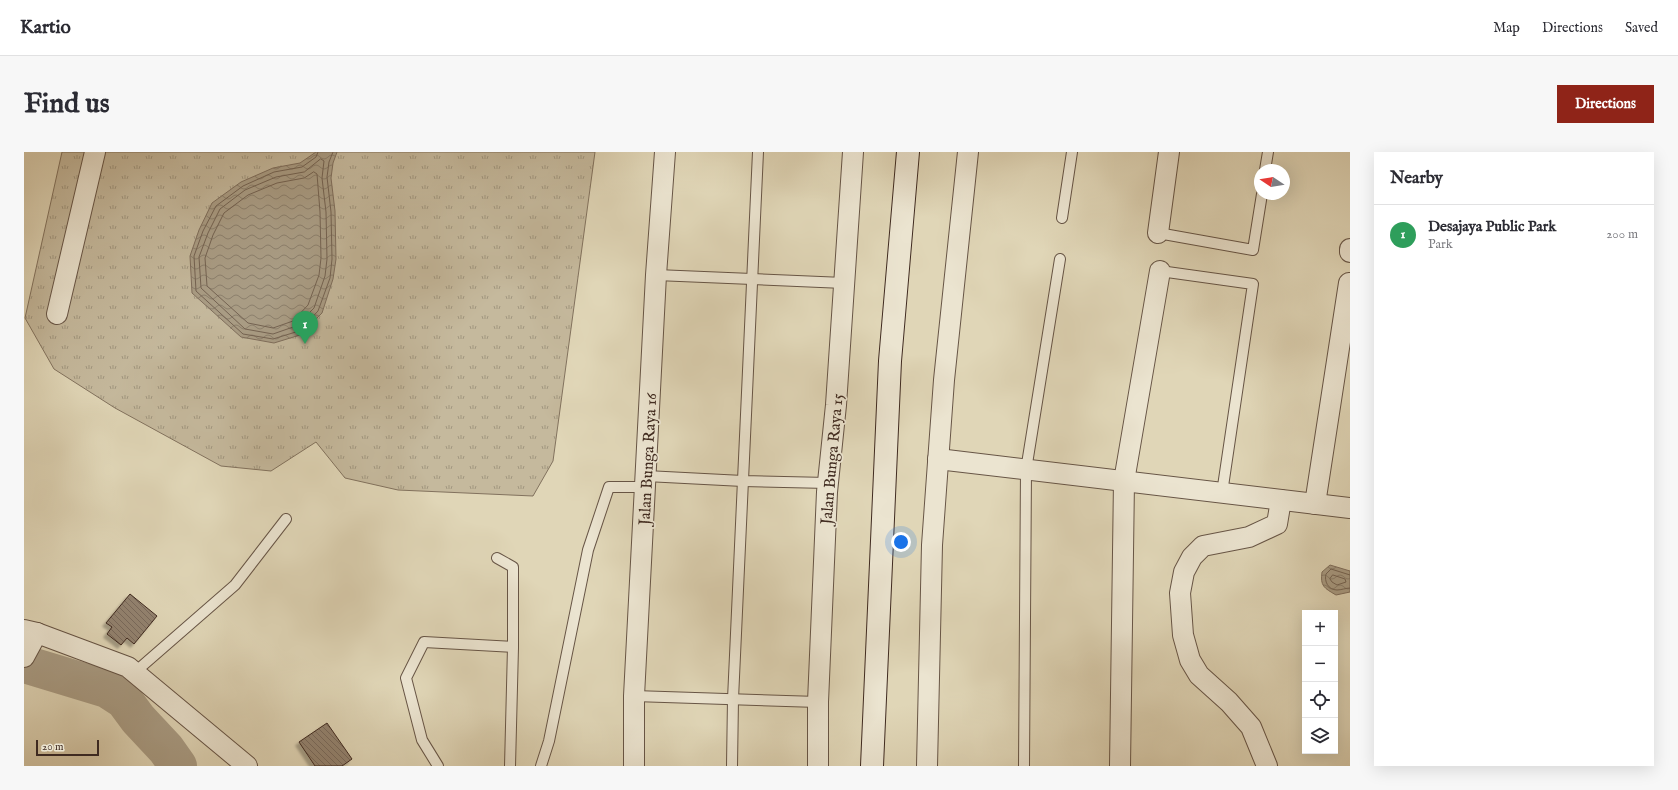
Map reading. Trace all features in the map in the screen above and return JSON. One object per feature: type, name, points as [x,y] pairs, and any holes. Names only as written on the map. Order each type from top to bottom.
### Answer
[{"type":"street","points":[[57,314],[95,152]]},
{"type":"street","name":"Jalan Bunga Raya 16","points":[[634,766],[634,696],[656,275],[665,152]]},
{"type":"street","name":"Jalan Bunga Raya 15","points":[[818,766],[818,702],[828,483],[836,405],[853,152]]},
{"type":"street","points":[[872,766],[890,361],[908,152]]},
{"type":"street","points":[[927,766],[932,545],[944,380],[968,152]]},
{"type":"street","points":[[1158,233],[1169,152]]},
{"type":"street","points":[[1120,766],[1124,481],[1160,271]]},
{"type":"street","points":[[1315,504],[1349,282]]},
{"type":"street","points":[[938,459],[1350,508]]},
{"type":"street","points":[[1267,766],[1251,728],[1229,702],[1199,675],[1190,660],[1183,635],[1180,593],[1184,572],[1192,557],[1203,546],[1249,537],[1277,524],[1281,500]]},
{"type":"street","points":[[26,653],[30,631],[128,667],[246,766]]},
{"type":"lane","points":[[732,766],[733,699],[758,152]]},
{"type":"lane","points":[[1062,218],[1072,152]]},
{"type":"lane","points":[[1266,164],[1268,152]]},
{"type":"lane","points":[[1158,233],[1254,250],[1261,200]]},
{"type":"lane","points":[[1024,766],[1026,470],[1060,259]]},
{"type":"lane","points":[[1160,271],[1253,284],[1222,492]]},
{"type":"lane","points":[[656,275],[844,283]]},
{"type":"lane","points":[[541,766],[549,742],[588,550],[609,487],[646,482],[743,481],[828,483]]},
{"type":"lane","points":[[134,673],[235,586],[286,518]]},
{"type":"lane","points":[[497,558],[513,568],[510,766]]},
{"type":"lane","points":[[438,766],[422,740],[406,678],[424,642],[513,647]]},
{"type":"lane","points":[[634,696],[818,702]]},
{"type":"green space","points":[[62,152],[595,152],[553,461],[533,496],[398,490],[345,478],[316,442],[271,471],[221,466],[115,408],[54,369],[25,318]]},
{"type":"water","points":[[316,152],[337,152],[333,163],[331,178],[335,211],[336,259],[333,279],[322,313],[300,335],[274,343],[241,337],[192,293],[190,256],[199,230],[212,203],[241,182],[273,168],[300,163]]},
{"type":"water","points":[[1330,565],[1350,571],[1350,592],[1336,595],[1322,584],[1322,572]]},
{"type":"building","points":[[130,594],[157,616],[134,644],[127,638],[121,645],[107,634],[112,627],[106,623]]},
{"type":"building","points":[[327,723],[352,759],[342,766],[315,766],[299,742]]},
{"type":"waterway","points":[[24,664],[107,689],[124,700],[138,719],[166,749],[178,766]]},
{"type":"place","name":"Desajaya Public Park","points":[[305,344]]}]
